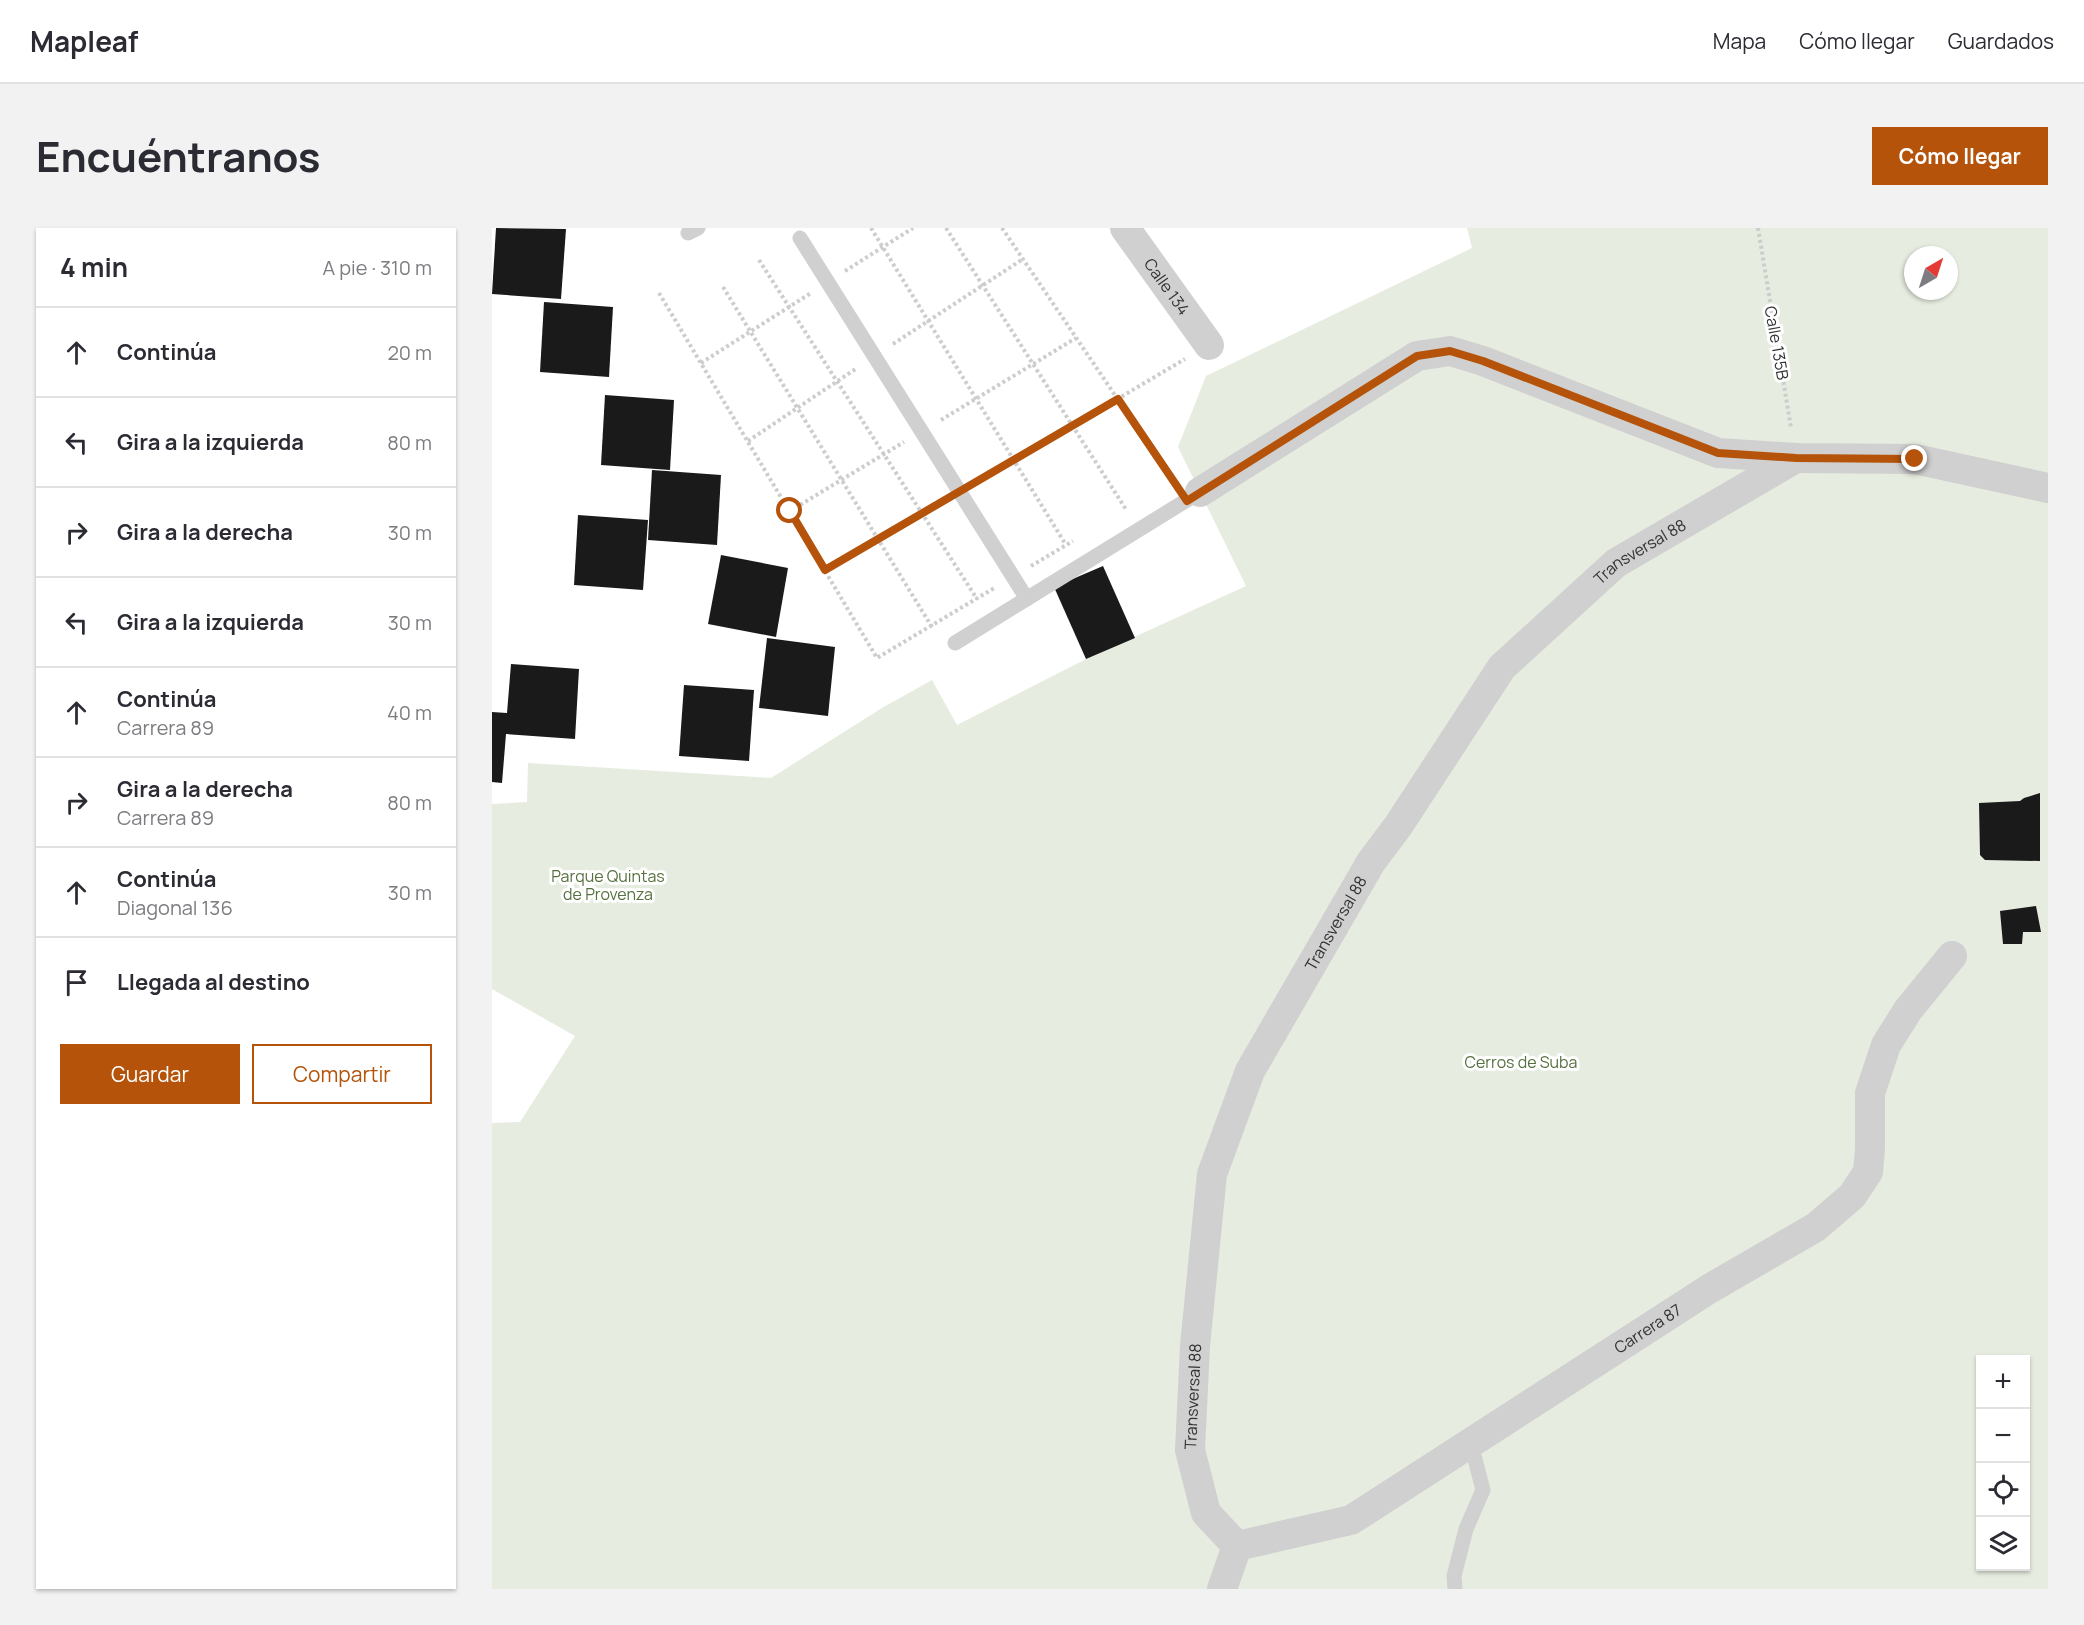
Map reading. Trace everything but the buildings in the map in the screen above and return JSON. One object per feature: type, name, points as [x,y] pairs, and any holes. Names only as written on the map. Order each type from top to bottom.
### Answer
[{"type":"street","name":"Calle 134","points":[[1125,228],[1209,345]]},
{"type":"street","points":[[1194,497],[1417,356],[1450,351],[1483,361],[1718,453],[1796,458],[1915,459],[2048,488]]},
{"type":"street","name":"Transversal 88","points":[[1237,1546],[1206,1514],[1190,1450],[1195,1346],[1212,1174],[1250,1071],[1371,862],[1398,826],[1502,667],[1616,563],[1796,458]]},
{"type":"street","name":"Carrera 87","points":[[1237,1546],[1351,1520],[1709,1289],[1816,1227],[1852,1196],[1868,1172],[1870,1093],[1886,1046],[1908,1010],[1952,956]]},
{"type":"street","points":[[1222,1589],[1237,1546]]},
{"type":"lane","points":[[800,238],[1027,599]]},
{"type":"lane","points":[[955,643],[1194,497]]},
{"type":"lane","points":[[1455,1589],[1454,1576],[1466,1529],[1483,1490],[1475,1459],[1468,1444]]},
{"type":"path","points":[[871,228],[1066,545]]},
{"type":"path","points":[[946,228],[1128,511]]},
{"type":"path","points":[[1002,228],[1118,399],[1194,497]]},
{"type":"path","name":"Calle 135B","points":[[1758,228],[1796,458]]},
{"type":"path","points":[[759,260],[977,599]]},
{"type":"path","points":[[723,287],[932,627]]},
{"type":"path","points":[[659,293],[877,658]]},
{"type":"path","points":[[825,570],[1209,345]]},
{"type":"green space","name":"Cerros de Suba","points":[[1467,228],[2048,228],[2048,1589],[492,1589],[492,1123],[520,1122],[575,1036],[492,989],[492,804],[527,802],[528,763],[771,778],[882,708],[932,680],[957,725],[1086,659],[1246,586],[1178,447],[1206,376],[1472,248]]},
{"type":"route","points":[[790,511],[825,570],[1118,399],[1187,501],[1417,356],[1450,351],[1483,361],[1718,453],[1796,458],[1915,459]]},
{"type":"park label","name":"Parque Quintas de Provenza","points":[[608,885]]}]
